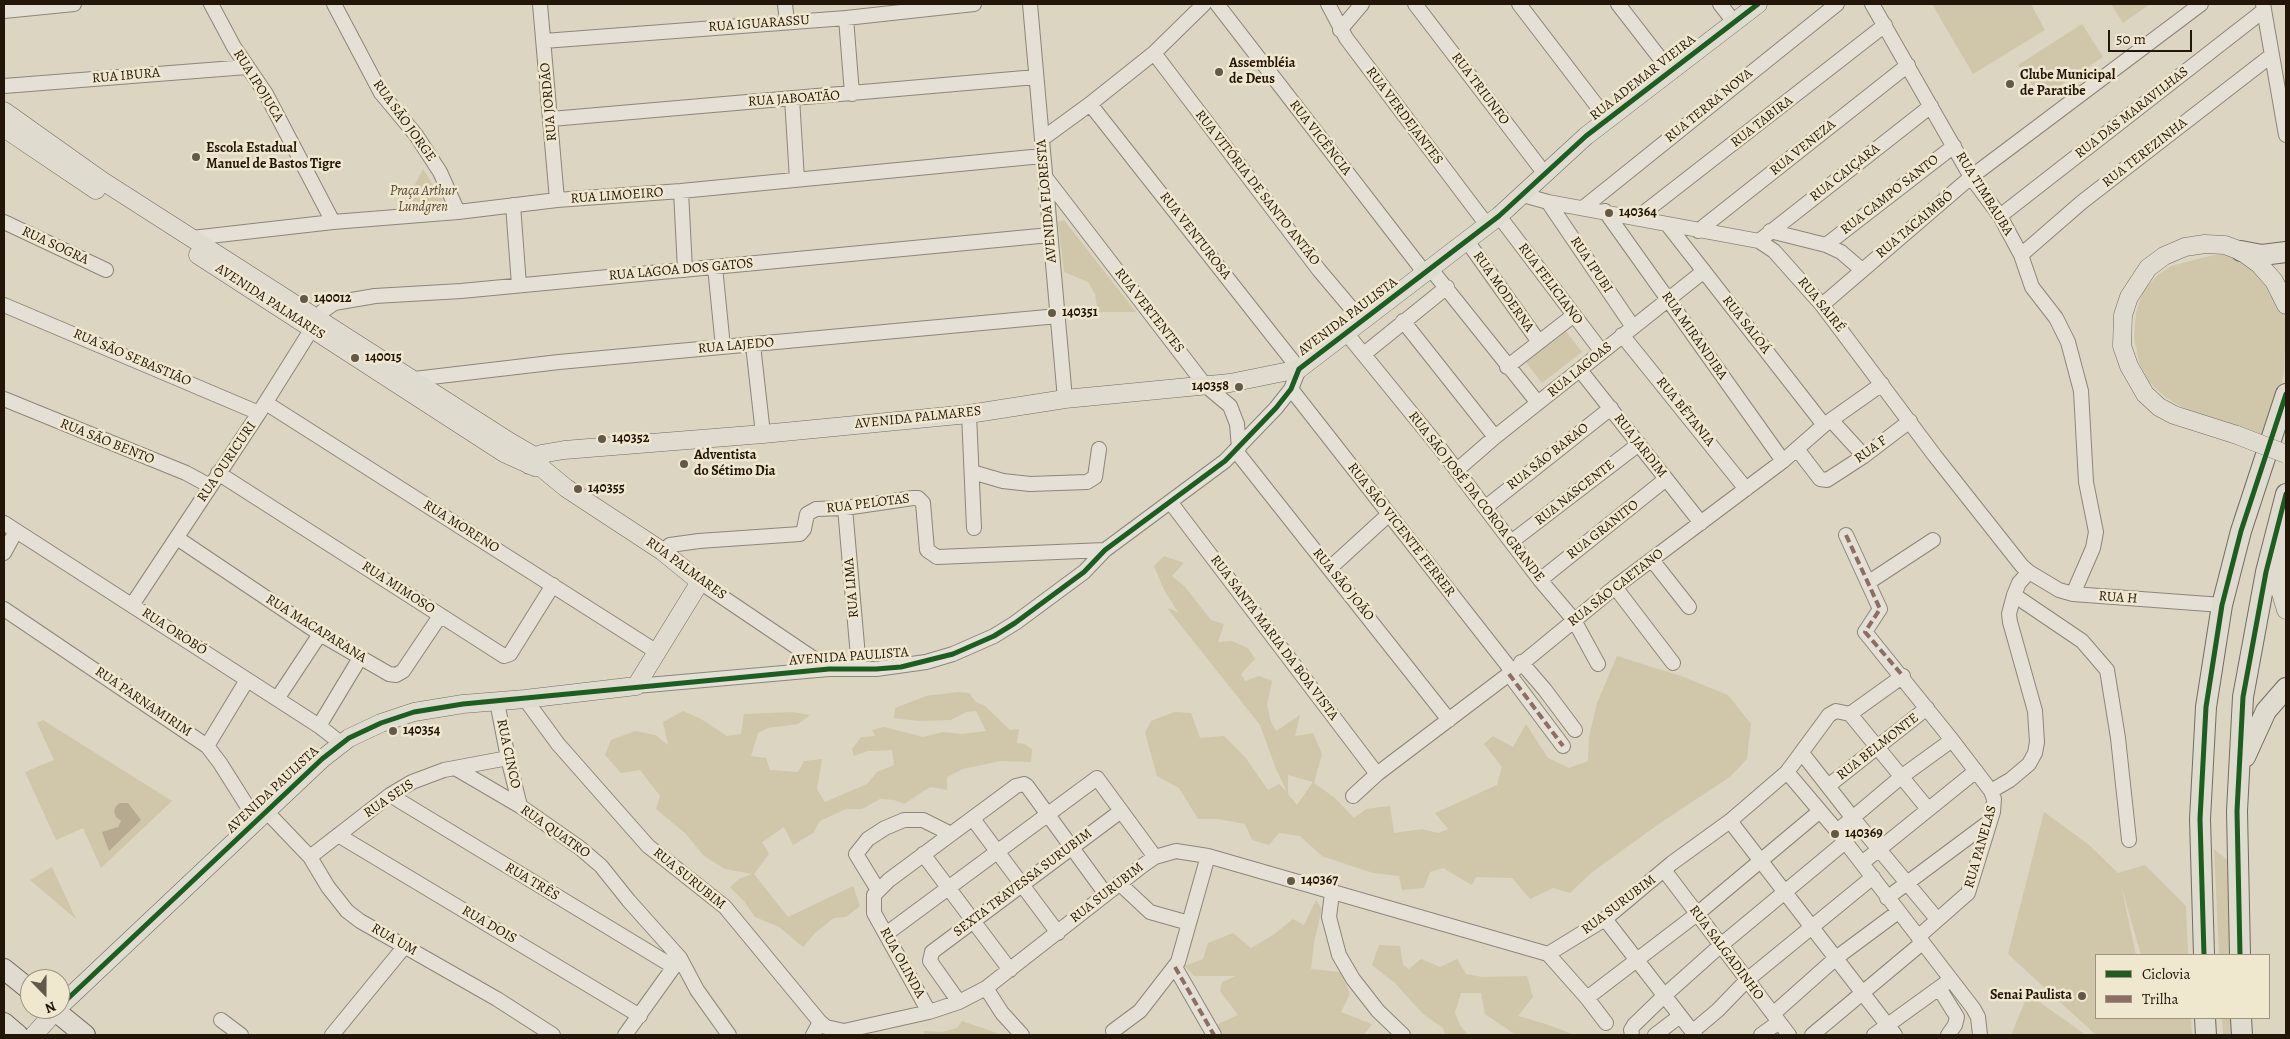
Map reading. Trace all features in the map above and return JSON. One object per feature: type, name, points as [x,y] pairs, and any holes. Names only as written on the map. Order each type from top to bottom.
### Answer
[{"type":"highway","points":[[2241,251],[2262,255],[2286,252]]},
{"type":"highway","points":[[2204,954],[2200,819],[2206,707],[2222,605],[2241,531],[2286,394]]},
{"type":"highway","points":[[2240,954],[2238,775],[2243,697],[2256,617],[2284,500]]},
{"type":"highway","points":[[2238,775],[2256,730],[2266,711],[2286,688]]},
{"type":"highway","points":[[4,968],[20,982]]},
{"type":"highway","points":[[67,1019],[85,1035]]},
{"type":"highway","points":[[2206,1019],[2206,1035]]},
{"type":"highway","points":[[2242,1019],[2242,1035]]},
{"type":"highway","points":[[4,1023],[18,1035]]},
{"type":"main road","name":"RUA ADEMAR VIEIRA","points":[[1545,174],[1607,119],[1758,4]]},
{"type":"main road","name":"AVENIDA PALMARES","points":[[4,110],[101,180],[192,238],[504,453],[536,464]]},
{"type":"main road","name":"AVENIDA PALMARES","points":[[4,128],[62,169],[315,323],[414,379],[510,442],[536,464]]},
{"type":"main road","name":"AVENIDA PAULISTA","points":[[1299,369],[1493,220],[1523,196],[1545,174]]},
{"type":"main road","points":[[2286,304],[2274,281],[2259,264],[2241,251],[2225,246],[2205,244],[2185,247],[2164,256],[2148,268],[2129,297],[2123,315],[2121,330],[2122,346],[2129,366],[2145,394],[2159,407],[2183,419],[2237,435],[2286,454]]},
{"type":"main road","name":"AVENIDA PALMARES","points":[[536,464],[554,451],[577,448],[763,434],[970,414],[1065,399],[1230,383],[1299,369]]},
{"type":"main road","name":"RUA PALMARES","points":[[536,464],[566,488],[662,551],[700,582]]},
{"type":"main road","points":[[2284,500],[2278,570],[2280,590],[2286,610]]},
{"type":"main road","points":[[636,686],[700,582]]},
{"type":"main road","name":"AVENIDA PAULISTA","points":[[70,996],[322,759],[342,744],[381,723],[414,712],[463,704],[497,702],[636,686]]},
{"type":"main road","name":"AVENIDA PAULISTA","points":[[34,1035],[48,1019]]},
{"type":"street","points":[[4,11],[74,4]]},
{"type":"street","name":"RUA IPOJUCA","points":[[211,4],[234,47],[266,94],[333,222]]},
{"type":"street","name":"RUA SÃO JORGE","points":[[334,4],[381,93],[416,135],[440,172],[458,212]]},
{"type":"street","name":"RUA JORDÃO","points":[[540,4],[557,200]]},
{"type":"street","points":[[785,4],[787,22]]},
{"type":"street","name":"RUA IGUARASSU","points":[[544,41],[846,18],[974,4]]},
{"type":"street","name":"AVENIDA FLORESTA","points":[[1030,4],[1065,399]]},
{"type":"street","points":[[1042,139],[1154,53],[1204,4]]},
{"type":"street","name":"RUA VICÊNCIA","points":[[1217,4],[1427,270],[1447,287],[1507,367],[1538,403]]},
{"type":"street","name":"RUA VERDEJANTES","points":[[1328,4],[1340,30],[1493,220]]},
{"type":"street","points":[[1340,30],[1362,4]]},
{"type":"street","name":"RUA TRIUNFO","points":[[1415,4],[1545,174]]},
{"type":"street","points":[[1519,4],[1607,119]]},
{"type":"street","points":[[1618,4],[1670,70]]},
{"type":"street","points":[[1720,4],[1734,22]]},
{"type":"street","name":"RUA TERRA NOVA","points":[[1582,208],[1837,4]]},
{"type":"street","name":"RUA TIMBAUBA","points":[[1872,4],[1971,177],[2000,216],[2021,255],[2028,279],[2036,295],[2056,318],[2063,330],[2081,391],[2086,482],[2096,536],[2093,548],[2073,594]]},
{"type":"street","name":"RUA TACAIMBÓ","points":[[1822,305],[1971,177],[2201,4]]},
{"type":"street","points":[[2263,8],[2286,135]]},
{"type":"street","name":"RUA DAS MARAVILHAS","points":[[2000,216],[2263,8]]},
{"type":"street","points":[[846,18],[852,94]]},
{"type":"street","name":"RUA TABIRA","points":[[1638,218],[1885,25]]},
{"type":"street","name":"RUA VITÓRIA DE SANTO ANTÃO","points":[[1154,53],[1307,254],[1362,321]]},
{"type":"street","name":"RUA TEREZINHA","points":[[2021,255],[2082,202],[2272,55]]},
{"type":"street","name":"RUA VENEZA","points":[[1698,231],[1908,65]]},
{"type":"street","name":"RUA IBURA","points":[[4,86],[247,67]]},
{"type":"street","name":"RUA JABOATÃO","points":[[551,119],[1036,77]]},
{"type":"street","points":[[792,98],[797,180]]},
{"type":"street","name":"RUA VENTUROSA","points":[[1090,104],[1299,369]]},
{"type":"street","name":"RUA CAIÇARA","points":[[1759,241],[1931,106]]},
{"type":"street","name":"RUA CAMPO SANTO","points":[[1826,244],[1954,146]]},
{"type":"street","name":"RUA LIMOEIRO","points":[[192,238],[333,222],[458,212],[557,200],[681,191],[1042,156]]},
{"type":"street","name":"RUA VERTENTES","points":[[1046,178],[1205,385],[1230,406],[1237,424],[1238,449]]},
{"type":"street","points":[[681,191],[685,270]]},
{"type":"street","name":"RUA SAIRÉ","points":[[1523,196],[1698,231],[1759,241],[1774,251],[1822,305],[2026,569]]},
{"type":"street","name":"RUA IPUBI","points":[[1548,202],[1628,331]]},
{"type":"street","points":[[513,205],[519,285]]},
{"type":"street","name":"RUA MIRANDIBA","points":[[1605,211],[1782,462]]},
{"type":"street","name":"RUA FELICIANO","points":[[1493,220],[1574,315],[1602,352]]},
{"type":"street","name":"RUA SOGRA","points":[[4,222],[106,270]]},
{"type":"street","name":"RUA SALOÁ","points":[[1667,224],[1828,422],[1864,456]]},
{"type":"street","points":[[1770,231],[1826,244],[1841,252],[1862,270]]},
{"type":"street","name":"RUA LAGOA DOS GATOS","points":[[315,323],[330,305],[342,301],[1050,235]]},
{"type":"street","name":"RUA MODERNA","points":[[1467,240],[1539,342]]},
{"type":"street","points":[[715,267],[723,347]]},
{"type":"street","name":"RUA LAGOAS","points":[[1457,470],[1495,437],[1704,271]]},
{"type":"street","points":[[1364,354],[1447,287]]},
{"type":"street","name":"RUA SÃO SEBASTIÃO","points":[[4,305],[262,408]]},
{"type":"street","points":[[1507,367],[1574,315]]},
{"type":"street","name":"RUA LAJEDO","points":[[414,379],[559,362],[1058,316]]},
{"type":"street","points":[[1403,322],[1495,437]]},
{"type":"street","name":"RUA OURICURI","points":[[132,604],[262,408],[315,323]]},
{"type":"street","name":"RUA BÊTANIA","points":[[1628,331],[1746,489]]},
{"type":"street","name":"RUA SÃO JOSÉ DA COROA GRANDE","points":[[1347,334],[1457,470],[1540,580],[1574,620],[1598,664]]},
{"type":"street","points":[[754,345],[763,434]]},
{"type":"street","name":"AVENIDA PAULISTA","points":[[636,686],[829,669],[859,668],[876,670],[926,662],[953,654],[994,636],[1015,623],[1084,572],[1105,550],[1171,503],[1238,449],[1291,389],[1299,369]]},
{"type":"street","name":"RUA JARDIM","points":[[1580,370],[1700,523]]},
{"type":"street","name":"RUA SÃO CAETANO","points":[[1353,796],[1377,774],[1514,669],[1615,587],[1782,462],[1828,422],[1882,384]]},
{"type":"street","name":"RUA SÂO VICENTE FERRER","points":[[1291,389],[1388,516],[1514,669]]},
{"type":"street","name":"RUA SÃO BENTO","points":[[4,399],[186,473],[210,486]]},
{"type":"street","name":"RUA MORENO","points":[[262,408],[553,585],[657,652]]},
{"type":"street","name":"RUA SÃO BARAO","points":[[1486,507],[1611,408]]},
{"type":"street","points":[[970,414],[974,528]]},
{"type":"street","name":"RUA F","points":[[1797,449],[1820,479],[1824,481],[1832,478],[1864,456],[1910,421]]},
{"type":"street","name":"RUA NASCENTE","points":[[1511,542],[1639,444]]},
{"type":"street","points":[[972,472],[1003,481],[1030,484],[1087,482],[1095,477],[1099,449]]},
{"type":"street","name":"RUA SÃO JOÃO","points":[[1238,449],[1449,720]]},
{"type":"street","name":"RUA MIMOSO","points":[[218,473],[440,616],[506,656],[553,585]]},
{"type":"street","name":"RUA GRANITO","points":[[1540,580],[1666,479]]},
{"type":"street","name":"RUA PELOTAS","points":[[662,551],[670,545],[699,541],[800,534],[804,529],[807,514],[810,511],[918,498],[923,503],[925,509],[927,550],[937,557],[1105,550]]},
{"type":"street","name":"RUA SANTA MARIA DA BOA VISTA","points":[[1171,503],[1377,774]]},
{"type":"street","name":"RUA LIMA","points":[[845,508],[859,668]]},
{"type":"street","points":[[1330,568],[1388,516]]},
{"type":"street","name":"RUA OROBÓ","points":[[4,523],[319,726],[342,744]]},
{"type":"street","points":[[4,553],[16,531]]},
{"type":"street","points":[[1846,535],[1869,582],[1933,540]]},
{"type":"street","name":"RUA MACAPARANA","points":[[177,538],[320,634],[389,674],[396,675],[401,673],[440,616]]},
{"type":"street","points":[[1652,560],[1689,607]]},
{"type":"street","points":[[1990,791],[2010,780],[2029,764],[2035,753],[2037,742],[2035,711],[2009,614],[2014,595],[2026,569]]},
{"type":"street","name":"RUA H","points":[[2026,569],[2059,590],[2073,594],[2222,605]]},
{"type":"street","name":"RUA PALMARES","points":[[700,582],[829,669]]},
{"type":"street","name":"RUA PANELAS","points":[[1812,1035],[1863,992],[1920,940],[1937,920],[1968,893],[1995,803],[1990,791],[1952,740],[1903,676],[1865,632],[1880,610],[1869,582]]},
{"type":"street","points":[[1615,587],[1673,663]]},
{"type":"street","points":[[2014,595],[2082,641],[2107,670],[2118,738],[2129,840]]},
{"type":"street","name":"RUA PARNAMIRIM","points":[[4,609],[207,746],[261,816]]},
{"type":"street","points":[[277,699],[320,634]]},
{"type":"street","points":[[319,726],[360,658]]},
{"type":"street","points":[[1514,669],[1545,690],[1575,730]]},
{"type":"street","points":[[1514,669],[1563,746]]},
{"type":"street","points":[[1903,676],[1850,714],[1928,808]]},
{"type":"street","points":[[207,746],[247,680]]},
{"type":"street","name":"RUA SURUBIM","points":[[525,699],[558,744],[648,846],[725,907],[820,1022],[826,1027],[844,1031],[929,1012],[959,1002],[986,988],[1105,893],[1155,857],[1176,851],[1208,856],[1548,954],[1605,919],[1664,870],[1730,820],[1787,772],[1829,715],[1836,711],[1850,714]]},
{"type":"street","name":"RUA CINCO","points":[[497,702],[520,806]]},
{"type":"street","name":"RUA BELMONTE","points":[[1828,786],[1927,708]]},
{"type":"street","points":[[1632,1035],[1631,1030],[1634,1025],[1665,995],[1721,945],[1786,893],[1841,837],[1852,817],[1901,777],[1952,740]]},
{"type":"street","points":[[1802,753],[1937,920]]},
{"type":"street","name":"RUA SEIS","points":[[310,858],[390,795],[429,775],[508,758]]},
{"type":"street","name":"RUA QUATRO","points":[[455,768],[520,806],[597,862],[677,963],[729,1035]]},
{"type":"street","points":[[1787,772],[1862,863],[1920,940],[1944,984],[1957,1017],[1955,1026],[1948,1035]]},
{"type":"street","points":[[1862,863],[1928,808],[1976,772]]},
{"type":"street","points":[[886,934],[1097,778],[1155,857]]},
{"type":"street","points":[[950,834],[940,827],[923,820],[904,820],[885,828],[868,839],[856,854],[878,890],[923,854],[974,819],[1016,786],[1024,784],[1105,893]]},
{"type":"street","name":"RUA TRÊS","points":[[390,795],[677,963]]},
{"type":"street","name":"SEXTA TRAVESSA SURUBIM","points":[[959,1002],[929,959],[936,948],[1121,811]]},
{"type":"street","points":[[1587,998],[1697,914],[1820,811]]},
{"type":"street","name":"RUA UM","points":[[261,816],[310,858],[328,887],[347,911],[497,999],[552,1035]]},
{"type":"street","points":[[974,819],[1058,932]]},
{"type":"street","points":[[1730,820],[1786,893],[1810,928],[1836,958],[1891,1030]]},
{"type":"street","points":[[1887,898],[1990,822]]},
{"type":"street","name":"RUA DOIS","points":[[338,836],[640,1016]]},
{"type":"street","points":[[923,854],[1010,970]]},
{"type":"street","points":[[1113,1031],[1140,1011],[1178,962],[1208,856]]},
{"type":"street","name":"RUA SALGADINHO","points":[[1664,870],[1789,1035]]},
{"type":"street","points":[[1605,919],[1693,1033],[1747,980],[1873,877]]},
{"type":"street","points":[[1119,883],[1150,912],[1189,923]]},
{"type":"street","name":"RUA OLINDA","points":[[878,890],[874,896],[874,913],[929,1012]]},
{"type":"street","points":[[1332,892],[1329,917],[1339,955],[1353,978],[1378,1011],[1403,1035]]},
{"type":"street","points":[[1762,1035],[1776,1018],[1836,958],[1898,912]]},
{"type":"street","points":[[332,1035],[405,946]]},
{"type":"street","points":[[1548,954],[1587,998],[1606,1023]]},
{"type":"street","points":[[625,1035],[677,963]]},
{"type":"street","points":[[1175,967],[1214,1035]]},
{"type":"street","points":[[1874,1035],[1891,1030],[1944,984]]},
{"type":"street","points":[[1944,984],[1978,1016],[1980,1035]]},
{"type":"street","points":[[986,988],[1002,1013],[1022,1035]]},
{"type":"street","points":[[1655,1035],[1680,1016]]},
{"type":"street","points":[[221,1020],[241,1035]]},
{"type":"street","points":[[813,1035],[820,1022]]},
{"type":"green space","points":[[1932,4],[2031,4],[2045,30],[1973,74]]},
{"type":"green space","points":[[2111,4],[2150,4],[2123,23]]},
{"type":"green space","points":[[2082,24],[2103,57],[2041,98],[2018,65]]},
{"type":"green space","name":"Praça Arthur Lundgren","points":[[423,169],[450,212],[398,216]]},
{"type":"green space","points":[[1064,220],[1136,312],[1098,312],[1095,294],[1088,282],[1064,272],[1058,222]]},
{"type":"green space","points":[[2218,254],[2238,257],[2252,265],[2268,286],[2286,320],[2284,372],[2279,395],[2262,436],[2189,411],[2165,397],[2149,382],[2139,362],[2134,337],[2136,313],[2143,291],[2158,275],[2171,266]]},
{"type":"green space","points":[[1565,330],[1582,352],[1542,383],[1525,361]]},
{"type":"green space","points":[[1164,556],[1184,563],[1172,576],[1185,587],[1211,620],[1224,624],[1218,642],[1232,641],[1248,648],[1255,659],[1241,674],[1245,681],[1259,676],[1272,681],[1267,705],[1271,722],[1276,731],[1300,715],[1295,736],[1313,733],[1322,754],[1314,783],[1335,798],[1354,818],[1366,809],[1390,806],[1394,833],[1422,829],[1438,833],[1448,829],[1435,813],[1497,785],[1502,767],[1484,744],[1493,736],[1513,747],[1526,724],[1548,758],[1569,768],[1588,761],[1589,737],[1597,703],[1617,656],[1681,676],[1728,695],[1751,724],[1747,759],[1730,777],[1663,821],[1591,873],[1570,893],[1553,888],[1530,899],[1512,878],[1476,877],[1472,885],[1443,868],[1430,872],[1424,888],[1402,890],[1399,876],[1373,873],[1322,856],[1300,836],[1279,833],[1269,845],[1252,840],[1245,824],[1218,819],[1198,819],[1179,788],[1157,776],[1145,733],[1151,721],[1174,712],[1191,713],[1200,738],[1224,736],[1245,757],[1268,790],[1279,784],[1287,792],[1276,769],[1260,725],[1167,608],[1178,612],[1164,590],[1154,566]],"holes":[[[1288,775],[1313,782],[1297,805],[1288,794]]]},
{"type":"green space","points":[[958,692],[969,693],[976,702],[985,706],[1010,730],[1019,729],[1017,743],[1024,744],[1032,749],[1031,762],[1000,761],[963,769],[947,777],[947,790],[930,787],[904,804],[894,800],[880,799],[862,809],[846,809],[820,821],[813,833],[793,845],[784,827],[762,842],[769,854],[754,874],[788,917],[853,886],[860,906],[846,917],[834,918],[816,932],[803,947],[779,927],[755,917],[744,901],[730,887],[739,879],[752,874],[725,869],[704,856],[685,833],[656,809],[660,796],[640,770],[621,773],[605,755],[611,740],[635,731],[655,735],[668,745],[663,722],[683,711],[701,719],[727,736],[741,734],[744,714],[792,712],[810,715],[798,724],[768,728],[758,733],[751,756],[766,758],[770,770],[798,772],[804,761],[822,759],[817,789],[825,802],[867,784],[877,772],[894,765],[892,750],[868,751],[854,756],[852,749],[861,737],[875,736],[872,730],[884,727],[923,737],[943,732],[962,734],[986,731],[976,711],[966,712],[951,720],[919,721],[894,718],[895,708],[926,696]]},
{"type":"green space","points":[[43,720],[172,801],[101,868],[83,828],[56,840],[25,772],[54,760],[37,723]]},
{"type":"green space","points":[[2044,812],[2088,844],[2118,873],[2145,865],[2186,906],[2188,954],[2141,954],[2121,885],[2136,954],[2095,954],[2095,1019],[2191,1019],[2192,1035],[2096,1035],[2008,954]]},
{"type":"green space","points":[[2214,849],[2231,863],[2234,954],[2219,954]]},
{"type":"green space","points":[[52,867],[76,919],[30,880]]},
{"type":"green space","points":[[1316,900],[1322,909],[1314,942],[1311,969],[1341,972],[1350,994],[1341,1012],[1372,1024],[1364,1035],[1222,1035],[1216,1025],[1238,1015],[1220,991],[1222,982],[1236,976],[1194,976],[1185,966],[1203,959],[1208,943],[1233,933],[1251,948],[1273,935],[1293,919],[1304,925]]},
{"type":"green space","points":[[1379,945],[1400,946],[1403,965],[1409,969],[1421,959],[1440,967],[1457,959],[1466,974],[1482,977],[1527,976],[1533,997],[1518,1016],[1575,1035],[1516,1035],[1485,1014],[1481,993],[1461,993],[1455,1013],[1460,1025],[1468,1035],[1445,1035],[1443,1028],[1423,1014],[1395,983],[1372,965]]},
{"type":"green space","points":[[2028,994],[2086,1035],[2011,1035]]},
{"type":"green space","points":[[2222,1019],[2236,1019],[2236,1035],[2223,1035]]},
{"type":"green space","points":[[962,1021],[999,1035],[924,1035],[924,1031],[942,1032],[957,1028]]},
{"type":"shaded area","points":[[120,803],[128,803],[141,820],[109,851],[102,832],[118,827],[121,821],[116,817],[114,811]]},
{"type":"marked path","points":[[1846,535],[1880,609],[1865,632],[1903,676]]},
{"type":"marked path","points":[[1509,674],[1563,746]]},
{"type":"marked path","points":[[1175,967],[1214,1035]]},
{"type":"cycle path","points":[[70,997],[322,759],[349,738],[381,723],[414,712],[463,704],[829,669],[901,667],[953,654],[994,636],[1015,623],[1084,572],[1105,550],[1225,461],[1276,408],[1291,389],[1299,369],[1499,216],[1586,136],[1758,4]]},
{"type":"cycle path","points":[[2204,954],[2200,819],[2206,707],[2222,605],[2241,531],[2286,394]]},
{"type":"cycle path","points":[[2240,954],[2237,811],[2243,697],[2266,572],[2286,494]]},
{"type":"place","name":"Assembléia de Deus","points":[[1219,72]]},
{"type":"place","name":"Clube Municipal de Paratibe","points":[[2010,84]]},
{"type":"place","name":"Escola Estadual Manuel de Bastos Tigre","points":[[196,157]]},
{"type":"place","name":"140364","points":[[1609,213]]},
{"type":"place","name":"140012","points":[[304,299]]},
{"type":"place","name":"140351","points":[[1052,313]]},
{"type":"place","name":"140015","points":[[355,358]]},
{"type":"place","name":"140358","points":[[1239,387]]},
{"type":"place","name":"140352","points":[[602,439]]},
{"type":"place","name":"Adventista do Sétimo Dia","points":[[684,464]]},
{"type":"place","name":"140355","points":[[578,489]]},
{"type":"place","name":"140354","points":[[393,731]]},
{"type":"place","name":"140369","points":[[1835,834]]},
{"type":"place","name":"140367","points":[[1291,881]]},
{"type":"place","name":"Senai Paulista","points":[[2082,996]]}]
